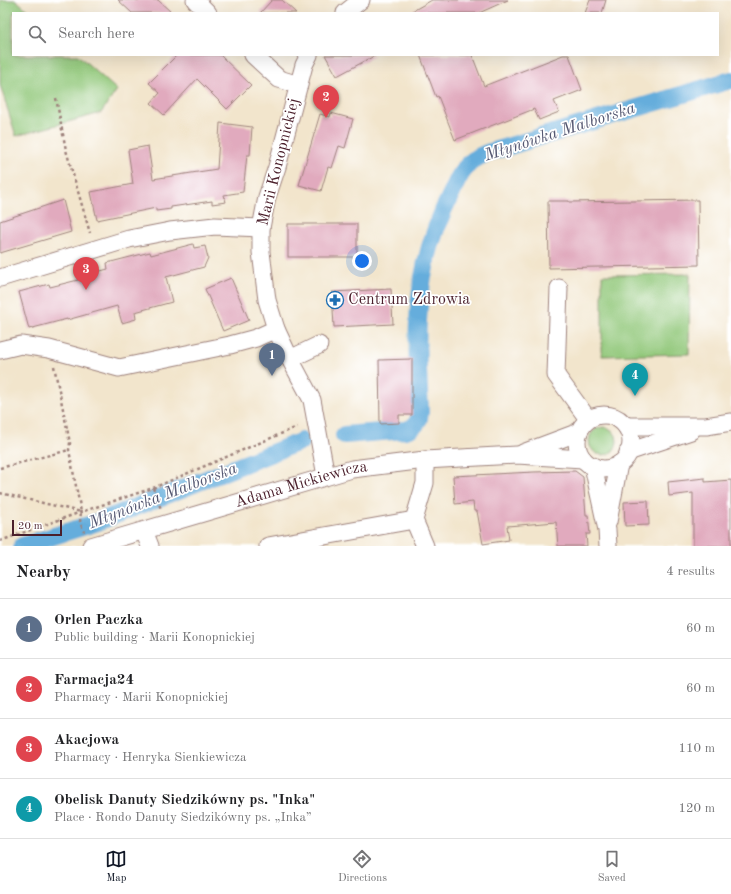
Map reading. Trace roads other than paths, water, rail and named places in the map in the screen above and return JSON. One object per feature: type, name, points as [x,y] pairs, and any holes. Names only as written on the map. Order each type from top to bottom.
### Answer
[{"type":"street","points":[[195,0],[207,12]]},
{"type":"street","points":[[346,12],[361,0]]},
{"type":"street","points":[[254,56],[278,79],[299,86]]},
{"type":"street","name":"Marii Konopnickiej","points":[[308,56],[304,65],[277,167],[267,197],[261,228],[261,252],[267,300],[276,329],[312,400],[326,476]]},
{"type":"street","points":[[0,278],[129,239],[170,231],[215,226],[261,228]]},
{"type":"street","points":[[559,288],[556,375],[583,426]]},
{"type":"street","points":[[0,350],[21,344],[49,349],[119,368],[230,345],[256,338],[276,329]]},
{"type":"street","points":[[290,359],[319,345]]},
{"type":"street","points":[[596,416],[609,416],[620,420],[626,426],[630,443],[624,458],[607,538],[588,463],[579,453],[577,446],[577,439],[583,426],[596,416]]},
{"type":"street","points":[[626,426],[706,426],[731,422]]},
{"type":"street","name":"Adama Mickiewicza","points":[[517,455],[583,426]]},
{"type":"street","points":[[588,463],[606,468],[624,458],[706,426]]},
{"type":"street","name":"Adama Mickiewicza","points":[[91,546],[147,538],[326,476],[352,469],[425,460],[517,455],[588,463]]},
{"type":"street","points":[[425,460],[424,483],[414,520],[425,546]]},
{"type":"street","points":[[268,546],[414,520]]},
{"type":"waterway","name":"Młynówka Malborska","points":[[344,435],[406,430],[415,426],[419,419],[417,332],[424,270],[439,221],[460,176],[471,162],[490,152],[731,80]]},
{"type":"waterway","name":"Młynówka Malborska","points":[[22,546],[98,522],[302,441]]},
{"type":"place","name":"Farmacja24","points":[[326,118]]},
{"type":"place","name":"Akacjowa","points":[[86,290]]},
{"type":"place","name":"Centrum Zdrowia","points":[[335,300]]},
{"type":"place","name":"Orlen Paczka","points":[[272,376]]},
{"type":"place","name":"Obelisk Danuty Siedzikówny ps. \"Inka\"","points":[[635,396]]}]
